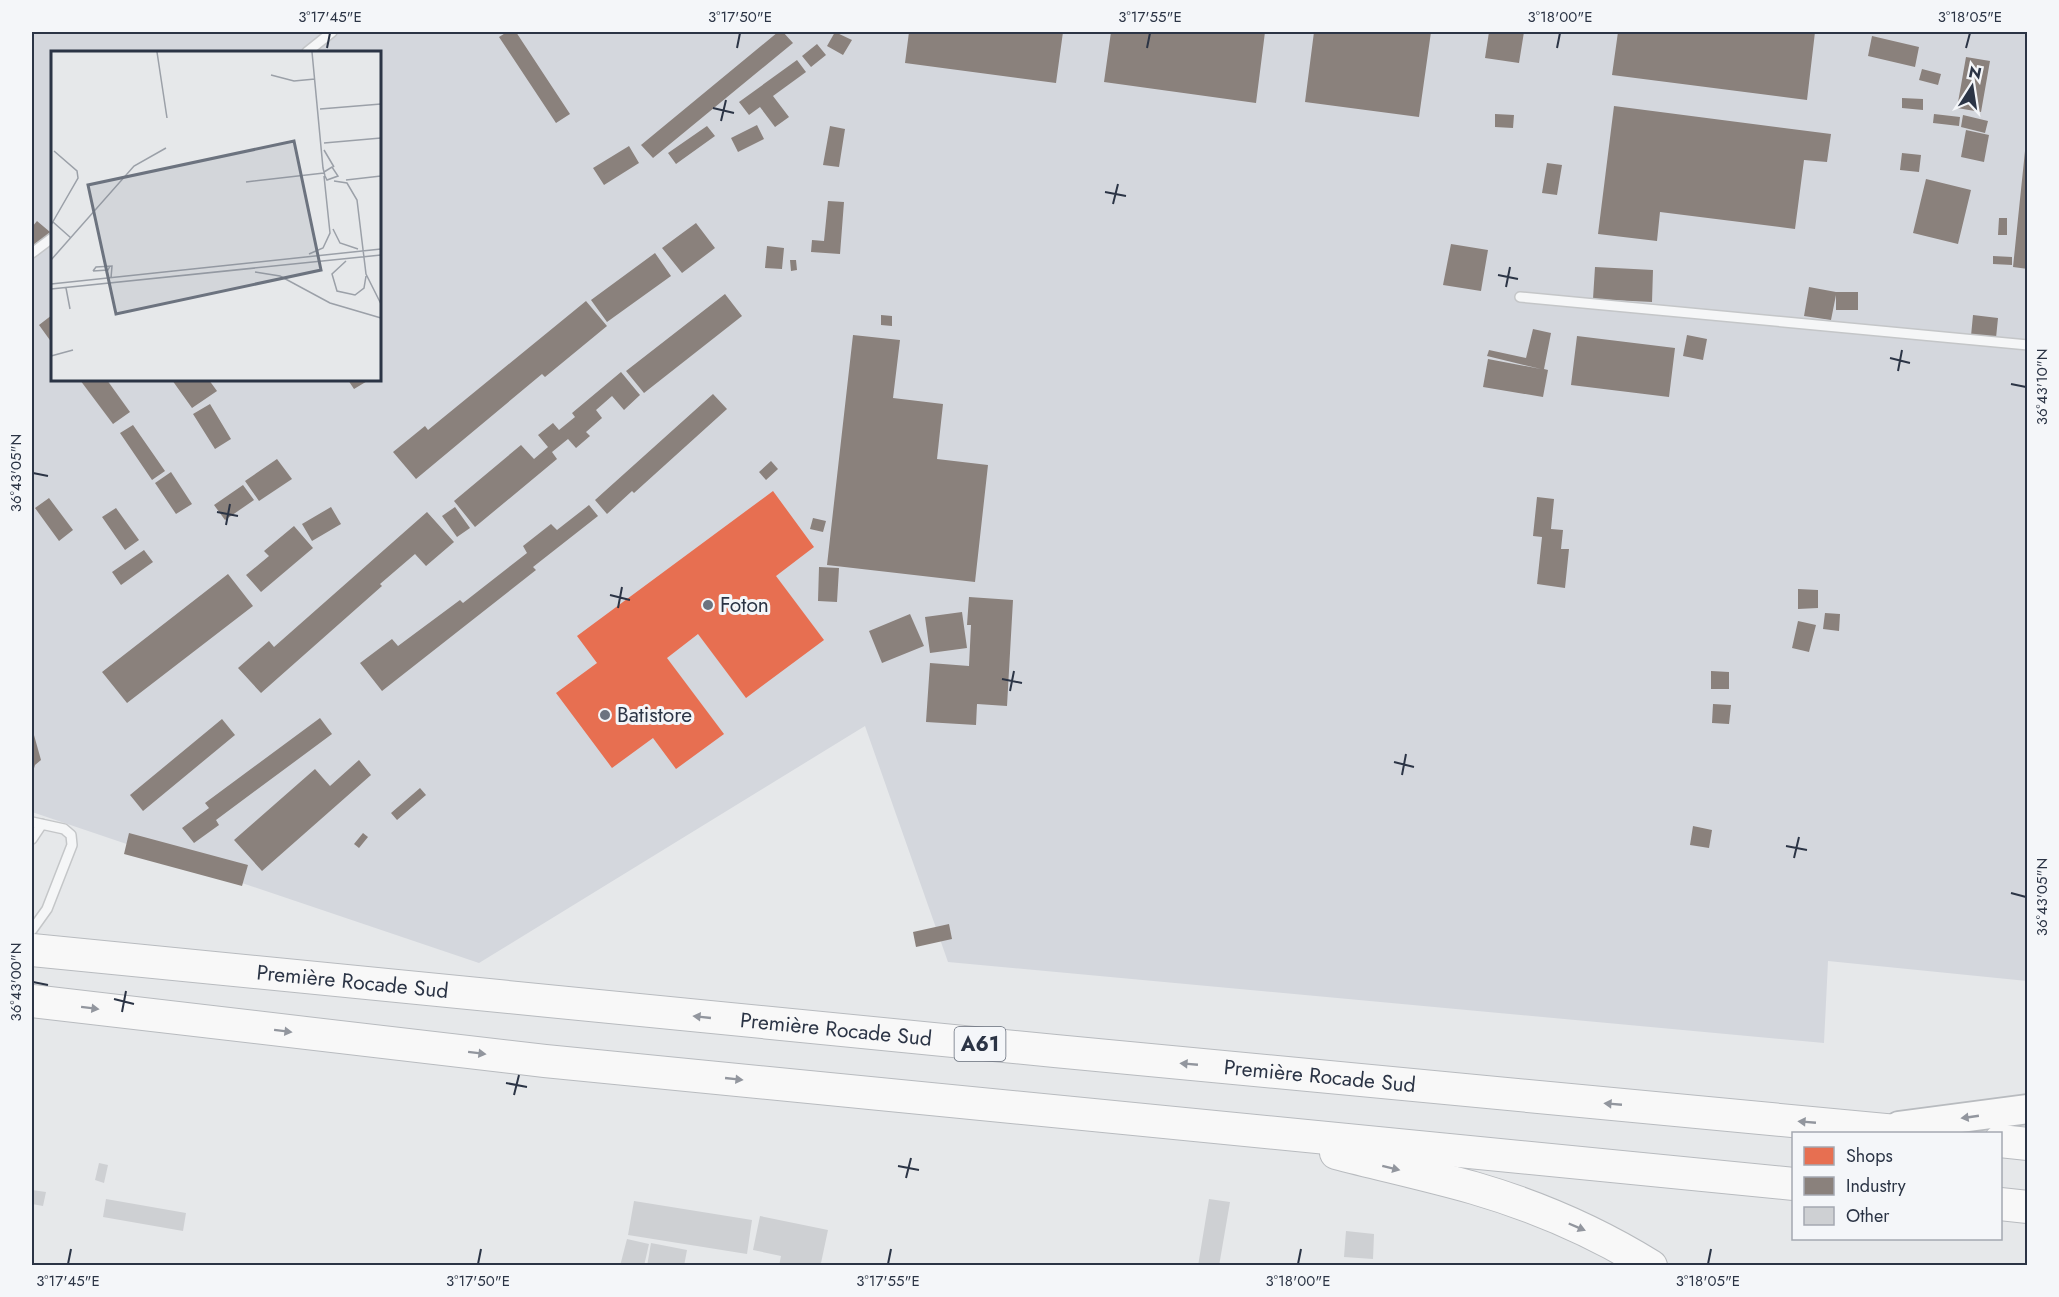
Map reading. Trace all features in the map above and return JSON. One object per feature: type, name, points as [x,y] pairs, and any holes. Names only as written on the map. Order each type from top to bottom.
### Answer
[{"type":"highway","name":"Première Rocade Sud","points":[[32,950],[1055,1051],[1910,1132]]},
{"type":"highway","points":[[32,1002],[545,1061],[1792,1184]]},
{"type":"highway","points":[[1882,1129],[2028,1109]]},
{"type":"highway","points":[[1233,1127],[1504,1198],[1590,1233],[1651,1266]]},
{"type":"highway","points":[[2002,1141],[2028,1144]]},
{"type":"highway","points":[[2002,1204],[2028,1207]]},
{"type":"lane","points":[[308,51],[332,32]]},
{"type":"lane","points":[[32,253],[51,239]]},
{"type":"lane","points":[[1520,297],[2028,345]]},
{"type":"lane","points":[[32,839],[37,823],[64,829],[71,835],[72,844],[47,909],[32,930]]},
{"type":"shaded area","points":[[32,32],[2027,32],[2027,981],[1828,961],[1824,1043],[948,962],[865,726],[479,963],[32,812]]},
{"type":"building: Shops","name":"Foton","points":[[773,491],[814,547],[776,576],[824,640],[746,698],[698,634],[667,658],[724,734],[676,769],[653,738],[612,768],[556,693],[597,663],[577,636]]},
{"type":"building: Industry","points":[[507,32],[516,32],[570,114],[556,123],[499,37]]},
{"type":"building: Industry","points":[[778,32],[783,32],[793,43],[653,158],[641,145]]},
{"type":"building: Industry","points":[[835,32],[852,40],[843,55],[827,46]]},
{"type":"building: Industry","points":[[909,32],[1063,32],[1056,83],[905,63]]},
{"type":"building: Industry","points":[[1111,32],[1265,32],[1256,103],[1104,82]]},
{"type":"building: Industry","points":[[1314,32],[1431,32],[1419,117],[1305,102]]},
{"type":"building: Industry","points":[[1489,32],[1524,32],[1519,63],[1485,58]]},
{"type":"building: Industry","points":[[1618,32],[1815,32],[1807,100],[1612,75]]},
{"type":"building: Industry","points":[[1872,36],[1919,47],[1915,67],[1868,56]]},
{"type":"building: Industry","points":[[817,44],[826,55],[811,67],[802,56]]},
{"type":"building: Industry","points":[[1966,57],[1990,61],[1981,112],[1957,108]]},
{"type":"building: Industry","points":[[797,60],[806,72],[773,96],[789,117],[775,127],[760,107],[749,115],[739,102]]},
{"type":"building: Industry","points":[[1922,69],[1941,74],[1938,85],[1919,80]]},
{"type":"building: Industry","points":[[1902,98],[1923,99],[1923,110],[1902,108]]},
{"type":"building: Industry","points":[[1614,106],[1831,134],[1827,162],[1804,160],[1795,229],[1660,212],[1657,241],[1598,234]]},
{"type":"building: Industry","points":[[1495,114],[1514,115],[1513,128],[1495,127]]},
{"type":"building: Industry","points":[[1934,114],[1960,117],[1959,126],[1933,123]]},
{"type":"building: Industry","points":[[1963,115],[1988,121],[1985,133],[1961,127]]},
{"type":"building: Industry","points":[[757,125],[764,139],[738,152],[731,138]]},
{"type":"building: Industry","points":[[707,126],[715,136],[676,164],[668,153]]},
{"type":"building: Industry","points":[[830,126],[845,129],[839,167],[823,165]]},
{"type":"building: Industry","points":[[1966,130],[1989,135],[1984,162],[1961,157]]},
{"type":"building: Industry","points":[[629,146],[639,163],[604,185],[593,168]]},
{"type":"building: Industry","points":[[2025,151],[2028,151],[2028,269],[2013,267]]},
{"type":"building: Industry","points":[[1902,153],[1921,155],[1919,172],[1900,170]]},
{"type":"building: Industry","points":[[1547,163],[1562,165],[1557,195],[1542,193]]},
{"type":"building: Industry","points":[[1926,179],[1971,190],[1958,244],[1913,233]]},
{"type":"building: Industry","points":[[828,201],[844,202],[840,254],[811,252],[812,240],[824,241]]},
{"type":"building: Industry","points":[[1999,218],[2007,218],[2007,235],[1998,235]]},
{"type":"building: Industry","points":[[37,221],[50,232],[36,248],[32,244],[32,227]]},
{"type":"building: Industry","points":[[696,223],[715,248],[682,273],[662,248]]},
{"type":"building: Industry","points":[[1451,244],[1488,250],[1481,291],[1443,285]]},
{"type":"building: Industry","points":[[767,246],[784,248],[782,269],[765,268]]},
{"type":"building: Industry","points":[[655,253],[671,276],[607,322],[591,300]]},
{"type":"building: Industry","points":[[1993,256],[2012,257],[2012,265],[1993,264]]},
{"type":"building: Industry","points":[[790,260],[796,260],[797,270],[791,271]]},
{"type":"building: Industry","points":[[1595,267],[1653,270],[1652,302],[1593,299]]},
{"type":"building: Industry","points":[[1809,287],[1836,292],[1858,292],[1858,310],[1836,310],[1836,295],[1831,320],[1804,316]]},
{"type":"building: Industry","points":[[725,294],[742,316],[644,393],[626,371]]},
{"type":"building: Industry","points":[[586,301],[607,326],[545,377],[542,374],[416,479],[393,452],[425,426],[428,430]]},
{"type":"building: Industry","points":[[881,315],[892,316],[892,326],[881,325]]},
{"type":"building: Industry","points":[[1973,315],[1998,318],[1996,338],[1971,336]]},
{"type":"building: Industry","points":[[51,316],[51,342],[39,325]]},
{"type":"building: Industry","points":[[1533,329],[1551,333],[1544,369],[1548,370],[1543,397],[1483,387],[1488,359],[1541,369],[1487,356],[1489,350],[1526,358]]},
{"type":"building: Industry","points":[[853,335],[900,340],[893,398],[943,404],[937,459],[988,465],[975,582],[827,565]]},
{"type":"building: Industry","points":[[1687,335],[1707,339],[1703,360],[1683,356]]},
{"type":"building: Industry","points":[[1577,336],[1675,348],[1669,397],[1571,385]]},
{"type":"building: Industry","points":[[621,372],[640,395],[624,410],[612,396],[596,410],[602,418],[586,432],[590,436],[576,448],[568,439],[552,452],[557,459],[475,527],[454,501],[521,445],[534,459],[548,447],[538,435],[553,423],[559,430],[575,417],[572,413]]},
{"type":"building: Industry","points":[[81,381],[108,381],[130,412],[113,424]]},
{"type":"building: Industry","points":[[173,381],[210,381],[217,391],[192,408]]},
{"type":"building: Industry","points":[[349,381],[367,381],[354,389]]},
{"type":"building: Industry","points":[[713,394],[727,409],[634,493],[632,491],[607,514],[595,500]]},
{"type":"building: Industry","points":[[210,404],[231,439],[215,449],[193,414]]},
{"type":"building: Industry","points":[[133,425],[165,471],[152,480],[120,433]]},
{"type":"building: Industry","points":[[277,459],[292,479],[259,501],[245,481]]},
{"type":"building: Industry","points":[[771,461],[778,469],[766,480],[759,472]]},
{"type":"building: Industry","points":[[171,472],[192,504],[176,514],[155,483]]},
{"type":"building: Industry","points":[[243,485],[254,500],[225,520],[214,505]]},
{"type":"building: Industry","points":[[1537,497],[1554,499],[1551,529],[1563,530],[1561,549],[1569,549],[1565,588],[1537,584],[1542,537],[1533,536]]},
{"type":"building: Industry","points":[[49,498],[73,530],[59,541],[35,508]]},
{"type":"building: Industry","points":[[589,505],[598,516],[533,567],[536,570],[382,691],[360,663],[392,639],[398,646],[460,600],[463,603],[527,553],[523,546],[551,524],[557,530]]},
{"type":"building: Industry","points":[[331,507],[341,524],[312,541],[302,524]]},
{"type":"building: Industry","points":[[455,507],[470,528],[457,537],[442,516]]},
{"type":"building: Industry","points":[[116,508],[139,540],[125,550],[102,517]]},
{"type":"building: Industry","points":[[427,512],[454,542],[426,566],[415,554],[261,693],[238,668],[269,641],[274,647]]},
{"type":"building: Industry","points":[[813,518],[826,521],[823,532],[810,529]]},
{"type":"building: Industry","points":[[294,526],[313,548],[261,592],[246,575],[269,556],[264,551]]},
{"type":"building: Industry","points":[[144,550],[153,562],[121,585],[112,572]]},
{"type":"building: Industry","points":[[819,567],[839,568],[837,602],[818,601]]},
{"type":"building: Industry","points":[[228,574],[253,606],[127,703],[102,672]]},
{"type":"building: Industry","points":[[1798,589],[1818,590],[1818,608],[1798,609]]},
{"type":"building: Industry","points":[[969,597],[1013,600],[1007,706],[977,704],[976,725],[926,722],[930,663],[969,666],[971,625],[967,625]]},
{"type":"building: Industry","points":[[962,612],[967,648],[930,653],[925,617]]},
{"type":"building: Industry","points":[[1825,613],[1840,614],[1839,631],[1823,629]]},
{"type":"building: Industry","points":[[910,614],[924,646],[882,663],[869,631]]},
{"type":"building: Industry","points":[[1798,621],[1816,625],[1809,652],[1792,648]]},
{"type":"building: Industry","points":[[1711,671],[1729,672],[1729,689],[1711,689]]},
{"type":"building: Industry","points":[[1713,704],[1731,705],[1729,724],[1712,723]]},
{"type":"building: Industry","points":[[320,718],[332,734],[216,820],[219,825],[194,843],[182,828],[209,808],[205,803]]},
{"type":"building: Industry","points":[[222,719],[235,735],[143,811],[130,795]]},
{"type":"building: Industry","points":[[32,728],[41,760],[35,765],[32,775]]},
{"type":"building: Industry","points":[[359,760],[371,775],[262,871],[234,840],[315,769],[330,786]]},
{"type":"building: Industry","points":[[420,788],[426,795],[397,820],[391,813]]},
{"type":"building: Industry","points":[[1693,826],[1712,830],[1709,848],[1690,845]]},
{"type":"building: Industry","points":[[129,833],[248,865],[242,886],[124,854]]},
{"type":"building: Industry","points":[[363,833],[368,837],[359,848],[354,844]]},
{"type":"building: Industry","points":[[949,924],[952,939],[916,947],[913,932]]},
{"type":"building: Other","points":[[99,1163],[108,1165],[104,1183],[95,1180]]},
{"type":"building: Other","points":[[32,1190],[46,1192],[43,1206],[32,1204]]},
{"type":"building: Other","points":[[106,1199],[186,1213],[183,1231],[103,1217]]},
{"type":"building: Other","points":[[1209,1199],[1230,1202],[1219,1266],[1198,1266]]},
{"type":"building: Other","points":[[634,1201],[752,1220],[747,1254],[628,1235]]},
{"type":"building: Other","points":[[760,1216],[828,1230],[821,1263],[818,1263],[818,1266],[779,1266],[781,1256],[753,1250]]},
{"type":"building: Other","points":[[1346,1231],[1374,1234],[1373,1259],[1344,1257]]},
{"type":"building: Other","points":[[627,1239],[649,1244],[644,1266],[620,1266]]},
{"type":"building: Other","points":[[651,1243],[687,1250],[684,1266],[647,1266]]},
{"type":"place","name":"Foton","points":[[708,605]]},
{"type":"place","name":"Batistore","points":[[605,715]]}]
